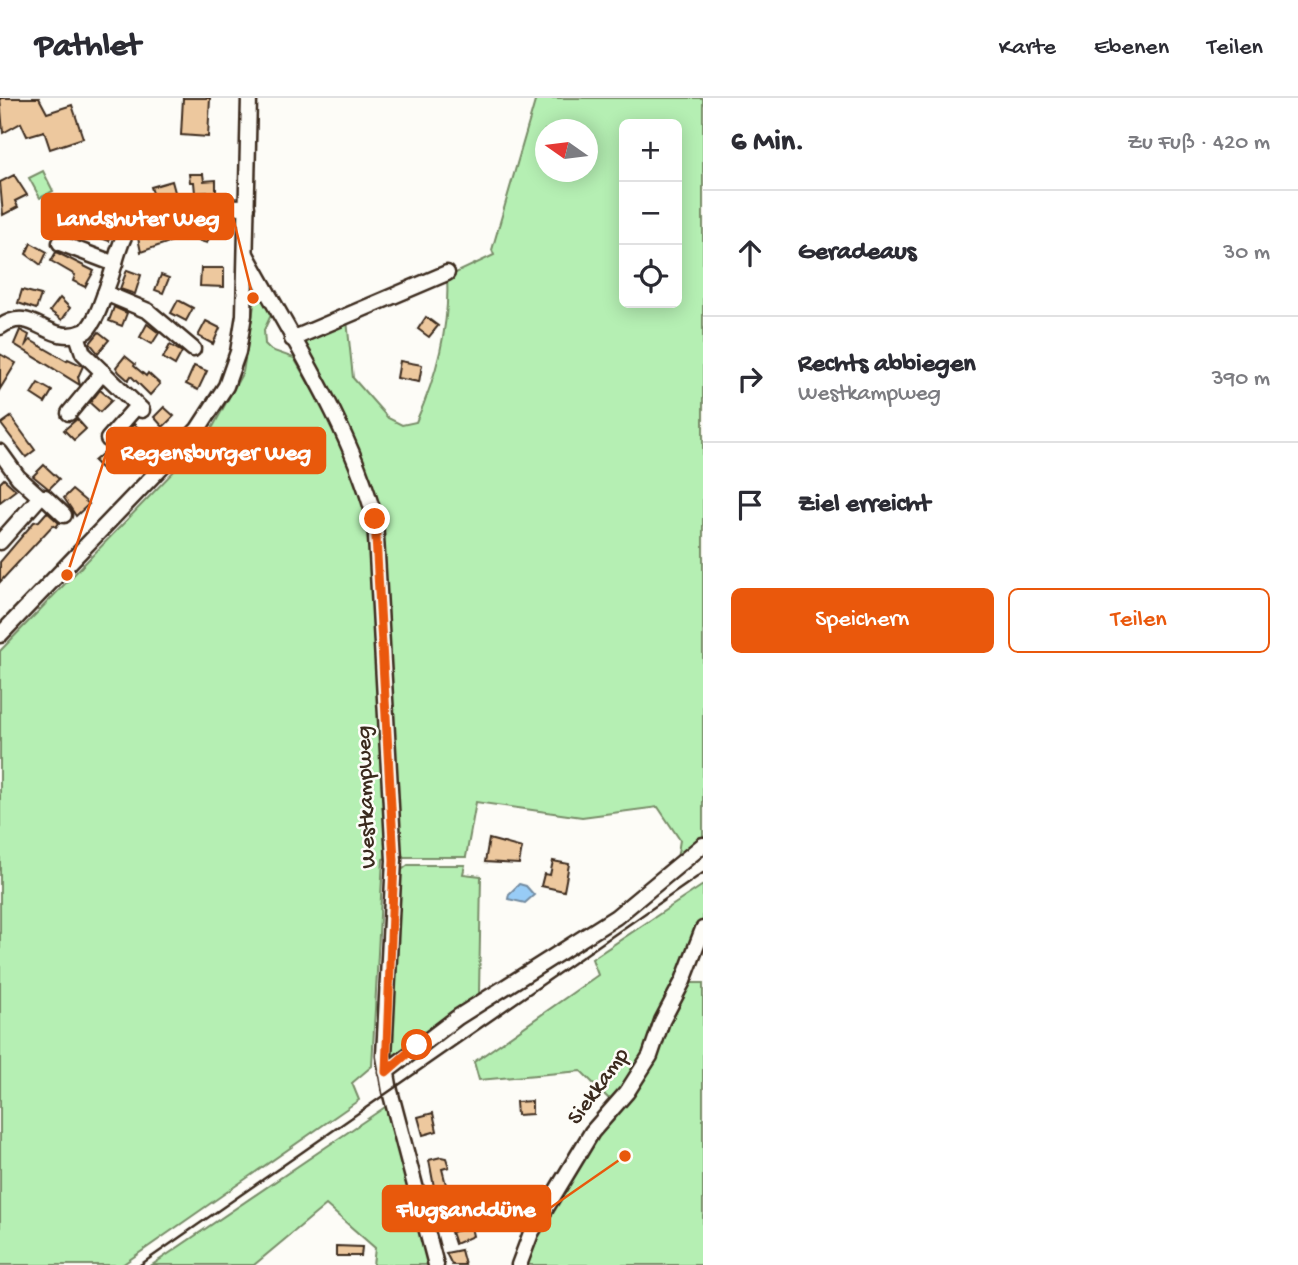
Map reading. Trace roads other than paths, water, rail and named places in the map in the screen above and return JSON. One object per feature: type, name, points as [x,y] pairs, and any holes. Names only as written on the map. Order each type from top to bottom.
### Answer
[{"type":"street","name":"Westkampweg","points":[[248,98],[246,254],[353,453],[375,519],[394,860],[386,1072],[436,1265]]},
{"type":"street","points":[[0,327],[9,321],[25,319],[57,335],[77,335],[86,331],[93,322],[105,293],[126,233],[141,219],[188,207],[247,207]]},
{"type":"street","points":[[60,243],[115,264]]},
{"type":"street","points":[[0,635],[210,415],[226,386],[239,352],[244,315],[246,254]]},
{"type":"street","points":[[292,339],[447,273]]},
{"type":"street","points":[[105,293],[148,311],[193,349]]},
{"type":"street","points":[[77,335],[83,354],[140,408],[108,439]]},
{"type":"street","points":[[69,413],[103,372]]},
{"type":"street","points":[[0,452],[18,477],[64,515]]},
{"type":"street","points":[[0,542],[40,497]]},
{"type":"street","points":[[386,1072],[458,1017],[616,917],[703,845]]},
{"type":"street","name":"Siekkamp","points":[[519,1265],[531,1233],[592,1132],[627,1092],[650,1056],[662,1021],[683,981],[703,929]]},
{"type":"water","points":[[519,884],[526,886],[534,895],[525,903],[508,899],[509,894]]},
{"type":"railway","points":[[140,1265],[703,873]]},
{"type":"place","name":"Landshuter Weg","points":[[253,298]]},
{"type":"place","name":"Regensburger Weg","points":[[67,575]]},
{"type":"place","name":"Flugsanddüne","points":[[625,1156]]}]
